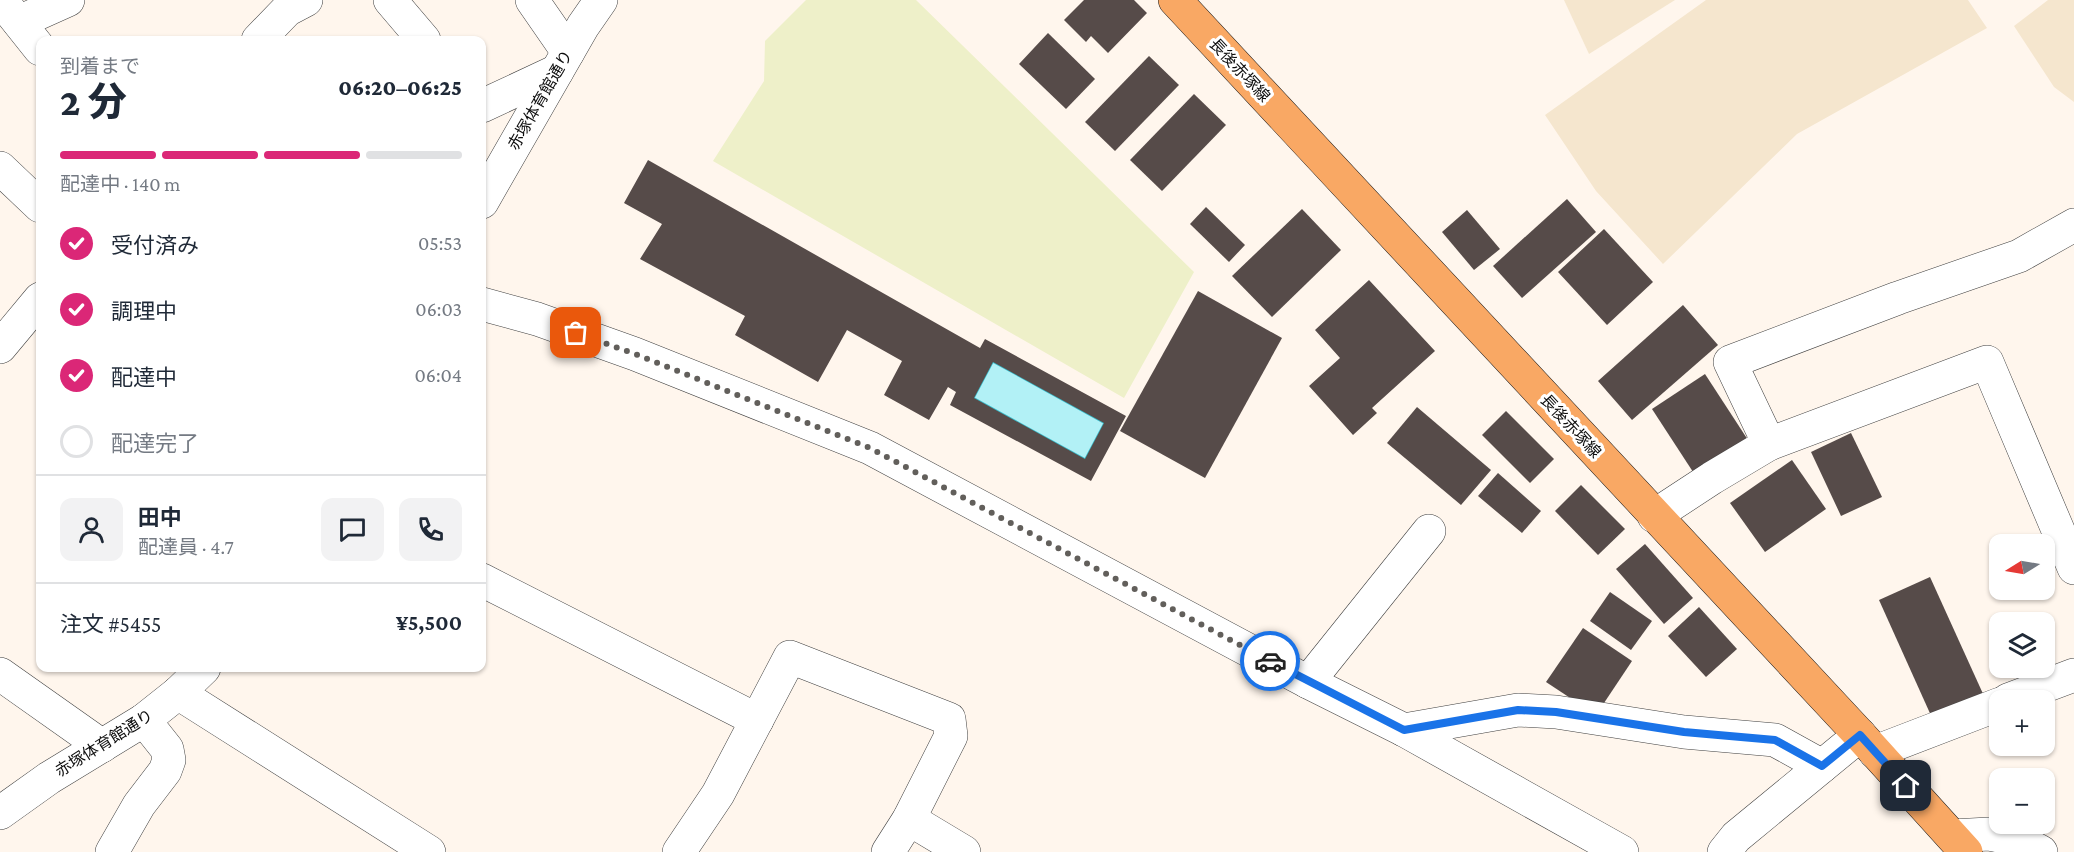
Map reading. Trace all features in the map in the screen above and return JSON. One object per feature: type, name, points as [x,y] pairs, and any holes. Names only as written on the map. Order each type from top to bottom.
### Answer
[{"type":"main road","name":"長後赤塚線","points":[[1175,0],[1959,844]]},
{"type":"street","points":[[36,44],[10,11],[68,0]]},
{"type":"street","points":[[262,36],[287,10],[306,0]]},
{"type":"street","points":[[390,0],[421,36]]},
{"type":"street","points":[[486,104],[562,61],[532,0]]},
{"type":"street","name":"赤塚体育館通り","points":[[486,195],[562,61],[601,0]]},
{"type":"street","points":[[0,168],[36,202]]},
{"type":"street","points":[[1769,444],[1730,362],[1898,298],[2019,256],[2074,225]]},
{"type":"street","points":[[0,346],[36,304]]},
{"type":"street","points":[[486,305],[537,319],[635,354],[870,448],[1308,682],[1404,730],[1622,852]]},
{"type":"street","points":[[1654,516],[1769,444],[1987,362],[2074,568]]},
{"type":"street","points":[[1308,682],[1429,531]]},
{"type":"street","points":[[486,582],[758,720]]},
{"type":"street","points":[[679,852],[718,794],[790,657],[949,719],[951,736],[909,819],[888,852]]},
{"type":"street","name":"赤塚体育館通り","points":[[0,813],[49,778],[144,720],[200,672]]},
{"type":"street","points":[[0,674],[102,746]]},
{"type":"street","points":[[2034,690],[2074,675]]},
{"type":"street","points":[[178,693],[429,852]]},
{"type":"street","points":[[1724,852],[1736,837],[1822,766],[1867,743],[1989,707]]},
{"type":"street","points":[[1404,730],[1518,710],[1556,712],[1684,732],[1775,740],[1822,766]]},
{"type":"street","points":[[112,852],[140,805],[165,771],[169,760],[167,749],[144,720]]},
{"type":"street","points":[[909,819],[964,852]]},
{"type":"street","points":[[1959,844],[1989,834],[2019,840],[2041,852]]},
{"type":"shaded area","points":[[1564,0],[1675,0],[1589,54]]},
{"type":"shaded area","points":[[1706,0],[1968,0],[1987,28],[1797,134],[1663,264],[1596,191],[1545,115]]},
{"type":"shaded area","points":[[2048,0],[2074,0],[2074,102],[2054,87],[2014,26]]},
{"type":"green space","points":[[806,0],[916,0],[1194,272],[1124,398],[713,161],[764,81],[765,41]]},
{"type":"water","points":[[993,362],[1104,423],[1085,459],[974,398]]},
{"type":"building","points":[[1084,0],[1134,0],[1147,13],[1108,53],[1091,36],[1086,42],[1064,20]]},
{"type":"building","points":[[1048,33],[1095,79],[1066,109],[1019,64]]},
{"type":"building","points":[[1149,56],[1179,85],[1115,151],[1085,122]]},
{"type":"building","points":[[1194,94],[1226,125],[1162,191],[1130,160]]},
{"type":"building","points":[[648,160],[980,348],[985,339],[1126,416],[1091,481],[950,405],[956,392],[948,387],[929,420],[884,395],[902,361],[847,330],[818,382],[735,335],[745,316],[640,259],[662,224],[624,203]],"holes":[[[993,362],[1104,423],[1085,459],[974,398]]]},
{"type":"building","points":[[1567,199],[1596,232],[1522,298],[1493,266]]},
{"type":"building","points":[[1206,207],[1245,245],[1229,262],[1190,224]]},
{"type":"building","points":[[1302,209],[1341,250],[1272,317],[1232,276]]},
{"type":"building","points":[[1467,210],[1500,249],[1474,270],[1442,232]]},
{"type":"building","points":[[1604,229],[1653,282],[1607,325],[1558,272]]},
{"type":"building","points":[[1369,280],[1435,351],[1372,408],[1377,413],[1353,435],[1309,386],[1340,358],[1315,330]]},
{"type":"building","points":[[1198,291],[1282,338],[1205,478],[1120,431]]},
{"type":"building","points":[[1683,305],[1718,345],[1632,420],[1598,381]]},
{"type":"building","points":[[1705,374],[1748,440],[1695,475],[1652,409]]},
{"type":"building","points":[[1417,407],[1491,470],[1461,505],[1387,443]]},
{"type":"building","points":[[1506,411],[1554,459],[1530,483],[1482,435]]},
{"type":"building","points":[[1851,433],[1882,497],[1841,516],[1811,452]]},
{"type":"building","points":[[1792,460],[1826,509],[1765,552],[1730,503]]},
{"type":"building","points":[[1498,473],[1541,511],[1522,533],[1478,496]]},
{"type":"building","points":[[1581,485],[1625,529],[1598,555],[1555,511]]},
{"type":"building","points":[[1645,544],[1693,598],[1664,624],[1616,569]]},
{"type":"building","points":[[1930,577],[1984,696],[1933,720],[1879,600]]},
{"type":"building","points":[[1610,592],[1652,621],[1631,650],[1590,621]]},
{"type":"building","points":[[1699,607],[1737,649],[1706,677],[1668,636]]},
{"type":"building","points":[[1583,628],[1632,661],[1596,715],[1546,682]]},
{"type":"way so far","points":[[576,333],[635,354],[870,448],[1270,661]]},
{"type":"route","points":[[1270,661],[1404,730],[1518,710],[1556,712],[1684,732],[1775,740],[1822,766],[1860,735],[1906,786]]}]
